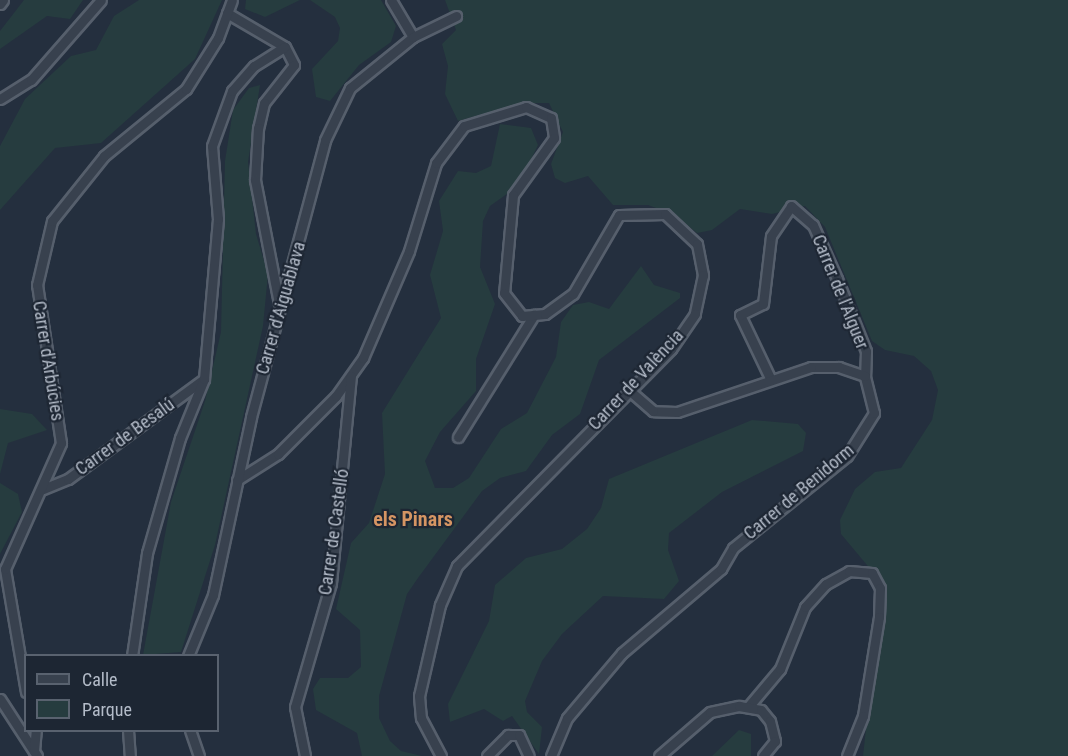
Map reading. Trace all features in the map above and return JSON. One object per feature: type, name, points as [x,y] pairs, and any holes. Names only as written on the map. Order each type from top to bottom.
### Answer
[{"type":"street","points":[[0,4],[3,0]]},
{"type":"street","points":[[0,99],[31,80],[101,0]]},
{"type":"street","name":"Carrer d'Arbúcies","points":[[24,680],[5,569],[43,489],[61,443],[39,327],[37,285],[52,221],[104,156],[186,89],[232,0]]},
{"type":"street","points":[[391,0],[413,37]]},
{"type":"street","points":[[227,13],[285,47],[294,65],[264,103],[255,180],[280,310]]},
{"type":"street","name":"Carrer d'Aiguablava","points":[[189,654],[213,595],[237,480],[325,140],[350,88],[413,37],[456,16]]},
{"type":"street","points":[[132,654],[147,553],[180,438],[204,379],[218,219],[212,146],[232,92],[254,66],[285,47]]},
{"type":"street","points":[[237,480],[278,454],[351,375],[386,312],[436,163],[464,126],[526,107],[551,118],[554,138],[513,195],[504,293],[522,316],[534,315]]},
{"type":"street","name":"Carrer de l'Alguer","points":[[771,380],[740,315],[763,304],[771,236],[783,214],[795,206],[813,225],[837,279],[866,351],[865,376]]},
{"type":"street","name":"Carrer de València","points":[[441,756],[421,718],[419,696],[440,606],[457,566],[628,389],[671,349],[695,314],[703,274],[697,244],[665,214],[620,216],[573,294],[545,314],[534,315]]},
{"type":"street","points":[[458,437],[534,315]]},
{"type":"street","points":[[628,389],[653,411],[677,412],[811,367],[839,367],[865,376]]},
{"type":"street","name":"Carrer de Castelló","points":[[305,756],[295,707],[331,583],[351,375]]},
{"type":"street","name":"Carrer de Benidorm","points":[[551,756],[567,718],[622,653],[721,569],[733,548],[859,442],[874,413],[865,376]]},
{"type":"street","name":"Carrer de Besalú","points":[[43,489],[68,479],[204,379]]},
{"type":"street","points":[[748,707],[780,669],[805,607],[825,584],[849,571],[872,573],[880,588],[879,617],[863,716],[847,756]]},
{"type":"street","points":[[0,699],[36,754]]},
{"type":"street","points":[[659,756],[710,712],[748,707],[761,710],[770,721],[775,741],[763,756]]},
{"type":"street","points":[[36,732],[36,754]]},
{"type":"street","points":[[128,732],[130,756]]},
{"type":"street","points":[[191,732],[198,756]]},
{"type":"street","points":[[487,756],[508,735],[519,735],[529,756]]},
{"type":"green space","points":[[24,0],[83,0],[70,19],[47,16],[0,49],[0,31]]},
{"type":"green space","points":[[139,0],[222,0],[195,59],[101,143],[55,148],[0,210],[0,146],[25,99],[71,56],[96,50],[114,16]]},
{"type":"green space","points":[[246,0],[300,0],[265,17],[245,9]]},
{"type":"green space","points":[[310,0],[381,0],[396,26],[391,42],[359,65],[330,101],[316,97],[312,69],[338,41],[340,28],[335,17]]},
{"type":"green space","points":[[445,0],[1068,0],[1068,756],[863,756],[882,583],[841,534],[840,520],[855,489],[875,472],[901,468],[932,420],[938,390],[931,371],[914,356],[885,350],[872,341],[825,227],[805,206],[772,214],[740,209],[712,230],[697,233],[675,215],[648,205],[613,205],[588,176],[565,183],[555,178],[551,164],[563,132],[549,103],[522,103],[458,121],[445,94],[448,66],[442,44],[456,30]]},
{"type":"green space","points":[[260,85],[248,162],[256,234],[268,274],[263,326],[215,545],[181,652],[143,654],[171,502],[205,401],[221,332],[225,161],[233,110],[249,88]]},
{"type":"green space","points":[[500,124],[531,128],[538,145],[518,186],[490,206],[483,221],[480,267],[495,304],[476,359],[476,391],[440,432],[425,461],[435,488],[453,488],[469,478],[501,429],[527,413],[556,357],[561,322],[573,305],[589,302],[609,309],[641,266],[654,285],[680,293],[680,298],[599,360],[580,414],[552,435],[526,471],[500,478],[482,491],[418,578],[407,594],[379,696],[379,718],[390,741],[401,751],[422,756],[362,756],[357,733],[316,710],[313,689],[320,678],[348,678],[361,667],[360,630],[336,609],[351,543],[369,523],[385,474],[382,413],[441,318],[430,275],[443,231],[439,201],[458,171],[476,173],[491,166]]},
{"type":"green space","points":[[0,409],[32,414],[47,430],[8,443],[0,474]]},
{"type":"green space","points":[[752,420],[798,424],[806,433],[803,451],[722,492],[669,533],[668,550],[679,581],[664,599],[603,596],[562,634],[542,661],[525,701],[527,712],[542,727],[539,754],[512,716],[503,721],[484,709],[450,722],[448,704],[489,621],[495,585],[526,558],[562,549],[587,529],[601,508],[609,479]]},
{"type":"green space","points":[[0,483],[18,494],[22,512],[0,554]]},
{"type":"green space","points":[[739,730],[751,734],[751,756],[712,756]]},
{"type":"district","name":"els Pinars","points":[[413,519]]}]
